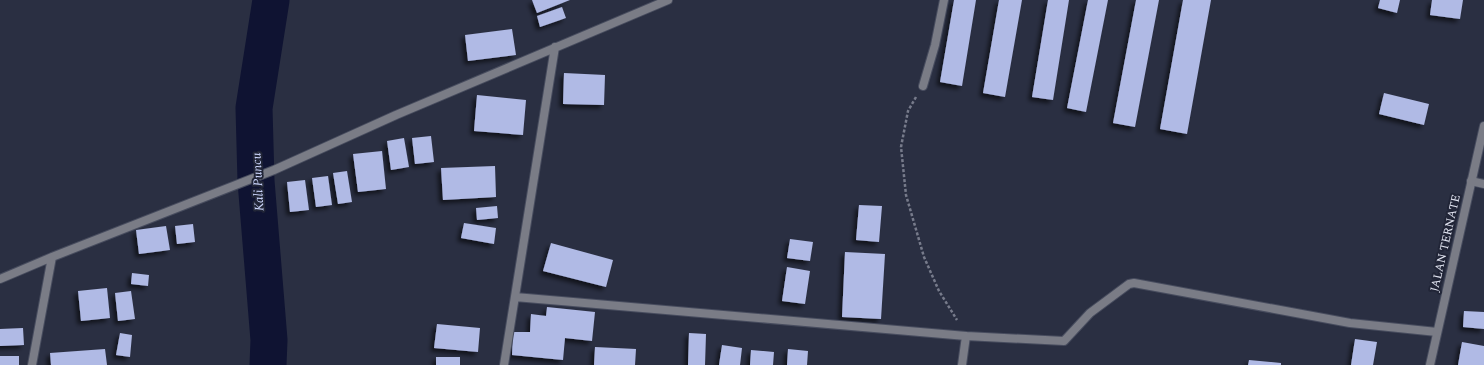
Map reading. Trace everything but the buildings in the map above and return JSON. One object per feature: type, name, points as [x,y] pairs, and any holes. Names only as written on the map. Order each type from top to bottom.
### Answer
[{"type":"street","points":[[0,279],[52,257],[274,170],[396,115],[668,0]]},
{"type":"street","points":[[923,86],[935,45],[944,0]]},
{"type":"street","points":[[504,365],[555,47]]},
{"type":"street","name":"JALAN TERNATE","points":[[1430,365],[1484,126]]},
{"type":"street","points":[[1471,181],[1484,184]]},
{"type":"street","points":[[32,365],[52,257]]},
{"type":"street","points":[[515,297],[966,336],[1064,341],[1090,313],[1129,284],[1134,283],[1350,323],[1437,332]]},
{"type":"street","points":[[962,365],[966,336]]},
{"type":"path","points":[[923,86],[908,111],[900,147],[906,195],[927,264],[939,291],[966,336]]},
{"type":"waterway","name":"Kali Puncu","points":[[268,365],[269,340],[256,181],[254,108],[271,0]]}]
